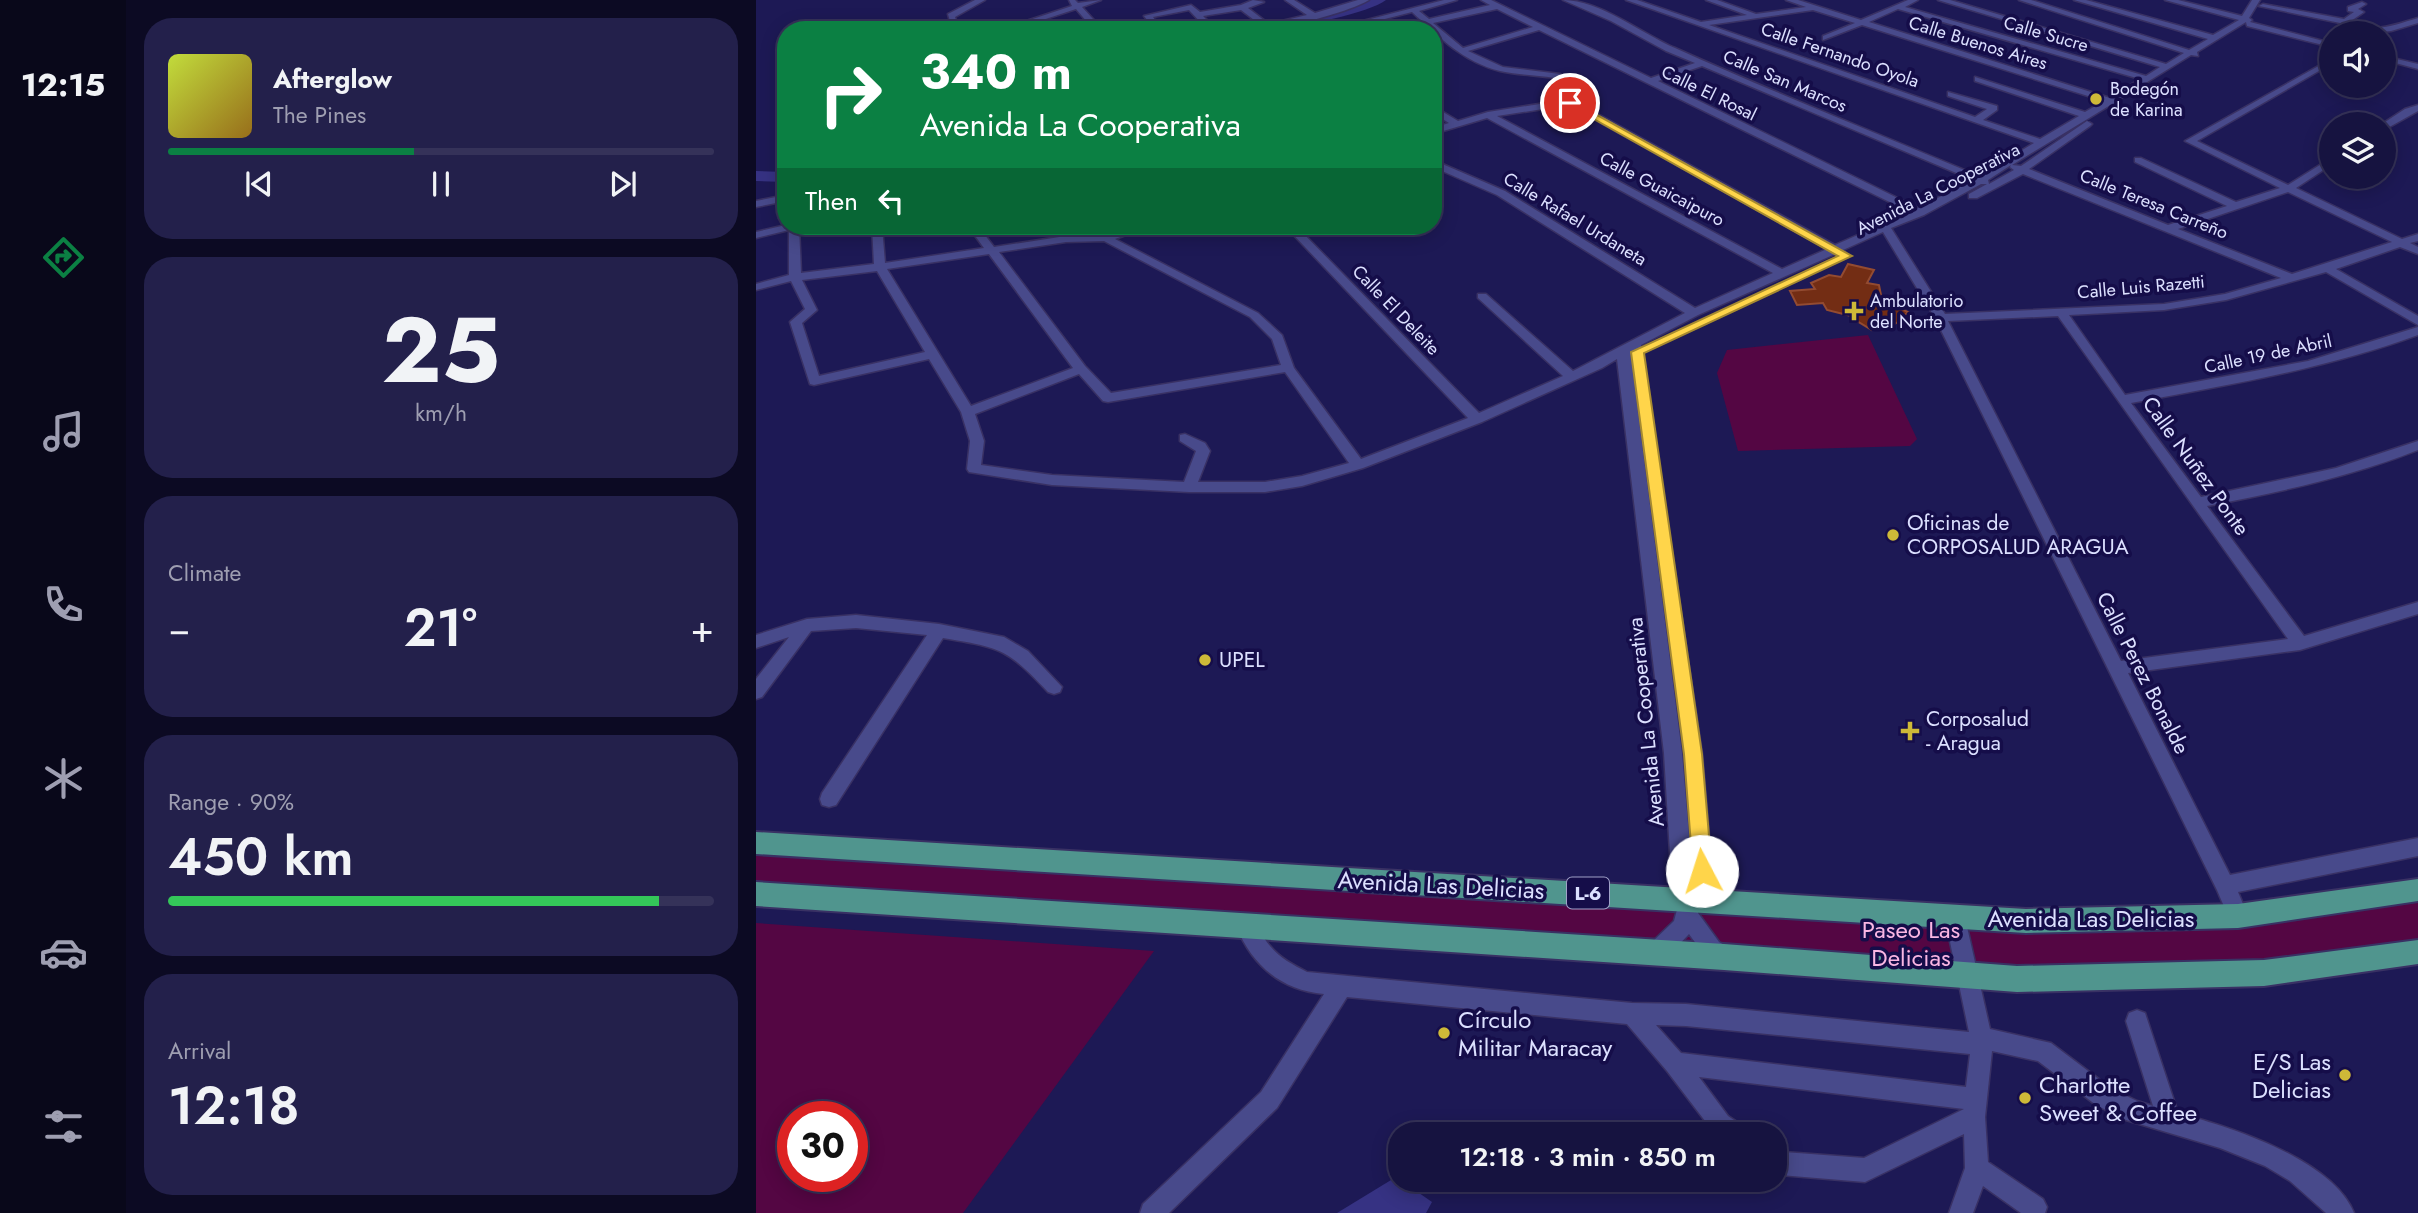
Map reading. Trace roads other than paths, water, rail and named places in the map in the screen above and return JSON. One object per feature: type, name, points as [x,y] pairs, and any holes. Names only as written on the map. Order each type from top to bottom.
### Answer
[{"type":"main road","name":"Avenida Las Delicias","points":[[756,843],[2026,921],[2238,916],[2418,890]]},
{"type":"main road","points":[[756,894],[1724,957],[2017,979],[2264,973],[2418,952]]},
{"type":"street","points":[[953,21],[951,16],[981,0]]},
{"type":"street","points":[[1031,21],[1074,3],[1097,0]]},
{"type":"street","points":[[1197,15],[1260,2],[1257,0]]},
{"type":"street","points":[[1289,0],[1312,15]]},
{"type":"street","points":[[1287,21],[1365,0]]},
{"type":"street","points":[[1367,21],[1453,0]]},
{"type":"street","name":"Calle El Rosal","points":[[1485,0],[1920,214]]},
{"type":"street","name":"Calle San Marcos","points":[[1567,0],[1614,19],[1669,49],[1994,185]]},
{"type":"street","name":"Calle Fernando Oyola","points":[[1630,0],[2039,142]]},
{"type":"street","points":[[1710,0],[1755,15]]},
{"type":"street","name":"Calle Buenos Aires","points":[[1790,0],[2113,102]]},
{"type":"street","points":[[1825,38],[1914,0]]},
{"type":"street","points":[[1942,0],[2165,66]]},
{"type":"street","points":[[2024,0],[2194,54]]},
{"type":"street","points":[[2078,0],[2090,1],[2211,37]]},
{"type":"street","points":[[2169,0],[2319,42]]},
{"type":"street","points":[[2262,2],[2339,21]]},
{"type":"street","name":"Avenida La Cooperativa","points":[[1629,351],[1846,256],[1981,180],[2084,115],[2113,102],[2221,40],[2249,22],[2262,2]]},
{"type":"street","points":[[1074,3],[1091,21]]},
{"type":"street","points":[[1152,21],[1148,16],[1189,4],[1203,21]]},
{"type":"street","points":[[2347,21],[2360,12],[2351,9],[2362,4]]},
{"type":"street","points":[[1432,21],[1498,6]]},
{"type":"street","points":[[1242,7],[1260,21]]},
{"type":"street","name":"Calle Sucre","points":[[1898,7],[2145,78]]},
{"type":"street","points":[[1701,23],[1814,8]]},
{"type":"street","points":[[1413,9],[1427,21]]},
{"type":"street","points":[[2396,28],[2418,20]]},
{"type":"street","name":"Avenida La Cooperativa","points":[[1629,351],[1694,313],[1994,185],[2022,170],[2145,78],[2194,54],[2211,37],[2249,22]]},
{"type":"street","points":[[1460,51],[1539,27]]},
{"type":"street","points":[[1442,35],[1460,51],[1500,69],[1557,76],[1563,80],[1570,103]]},
{"type":"street","points":[[2404,63],[2418,55]]},
{"type":"street","points":[[2396,61],[2418,67]]},
{"type":"street","points":[[1651,81],[1703,63]]},
{"type":"street","points":[[2319,68],[2190,141],[2418,251]]},
{"type":"street","points":[[1978,79],[2084,115]]},
{"type":"street","points":[[1951,94],[1994,108],[1977,120]]},
{"type":"street","points":[[1442,128],[1488,115],[1570,103],[1846,256]]},
{"type":"street","points":[[2396,119],[2418,108]]},
{"type":"street","points":[[1442,115],[1455,123]]},
{"type":"street","name":"Calle Guaicaipuro","points":[[1488,115],[1782,274]]},
{"type":"street","points":[[2138,160],[2236,206]]},
{"type":"street","name":"Calle Teresa Carreño","points":[[2006,164],[2289,277]]},
{"type":"street","name":"Calle Rafael Urdaneta","points":[[1442,167],[1501,193],[1694,313]]},
{"type":"street","points":[[2169,228],[2290,188],[2319,169]]},
{"type":"street","points":[[756,204],[777,200]]},
{"type":"street","points":[[756,235],[777,230]]},
{"type":"street","name":"Calle Perez Bonalde","points":[[1888,232],[1941,318],[2225,884],[2238,916]]},
{"type":"street","points":[[794,235],[795,277],[811,310],[796,322],[814,380],[818,382],[933,354]]},
{"type":"street","points":[[878,235],[880,267],[968,412],[977,441],[974,469],[1052,480],[1189,487],[1265,487],[1302,481],[1358,465],[1477,419],[1629,351]]},
{"type":"street","points":[[979,235],[1080,369],[1108,398],[1288,369]]},
{"type":"street","points":[[756,287],[795,277],[1066,239],[1106,238],[1116,235]]},
{"type":"street","name":"Calle El Deleite","points":[[1299,235],[1477,419]]},
{"type":"street","name":"Calle Luis Razetti","points":[[1941,318],[2176,305],[2226,297],[2327,268],[2418,237]]},
{"type":"street","points":[[1106,238],[1254,315],[1278,338],[1288,369],[1358,465]]},
{"type":"street","points":[[2327,268],[2418,321]]},
{"type":"street","points":[[1482,296],[1572,376]]},
{"type":"street","name":"Calle Nuñez Ponte","points":[[2061,312],[2300,644]]},
{"type":"street","name":"Calle 19 de Abril","points":[[2122,400],[2308,366],[2374,348],[2418,331]]},
{"type":"street","name":"Avenida La Cooperativa","points":[[1629,351],[1693,754],[1702,871],[1690,902]]},
{"type":"street","points":[[968,412],[1080,369]]},
{"type":"street","points":[[1185,438],[1200,446],[1203,451],[1189,487]]},
{"type":"street","points":[[2199,503],[2305,482],[2412,448],[2418,460]]},
{"type":"street","points":[[2117,668],[2300,644],[2418,608]]},
{"type":"street","points":[[756,642],[791,628],[807,625],[853,620],[890,621],[1008,646],[1027,659],[1054,687]]},
{"type":"street","points":[[756,692],[807,625]]},
{"type":"street","points":[[830,799],[939,631]]},
{"type":"street","points":[[2225,884],[2418,847]]},
{"type":"street","points":[[1655,953],[1682,928],[1690,902]]},
{"type":"street","points":[[1690,902],[1712,949],[1724,957]]},
{"type":"street","points":[[1955,918],[1982,1041],[1975,1108],[1977,1168],[1961,1213]]},
{"type":"street","points":[[1246,926],[1255,947],[1276,969],[1306,982],[1632,1014],[1686,1015],[1982,1041],[2043,1051],[2116,1104],[2257,1149],[2282,1160],[2311,1180],[2342,1213]]},
{"type":"street","points":[[1152,1213],[1269,1100],[1341,987]]},
{"type":"street","points":[[1632,1014],[1675,1063],[1719,1122]]},
{"type":"street","points":[[2137,1021],[2170,1122]]},
{"type":"street","points":[[1675,1063],[1975,1108]]},
{"type":"street","points":[[1787,1164],[1865,1170],[1975,1108]]},
{"type":"street","points":[[1977,1168],[2035,1208],[2033,1213]]},
{"type":"waterway","points":[[1302,21],[1380,0]]},
{"type":"waterway","points":[[756,176],[777,177]]},
{"type":"place","name":"Bodegón de Karina","points":[[2096,99]]},
{"type":"place","name":"Ambulatorio del Norte","points":[[1854,311]]},
{"type":"place","name":"Oficinas de CORPOSALUD ARAGUA","points":[[1893,535]]},
{"type":"place","name":"UPEL","points":[[1205,660]]},
{"type":"place","name":"Corposalud - Aragua","points":[[1910,731]]},
{"type":"place","name":"Círculo Militar Maracay","points":[[1444,1033]]},
{"type":"place","name":"E/S Las Delicias","points":[[2345,1075]]},
{"type":"place","name":"Charlotte Sweet & Coffee","points":[[2025,1098]]},
{"type":"park label","name":"Paseo Las Delicias","points":[[1911,943]]}]
